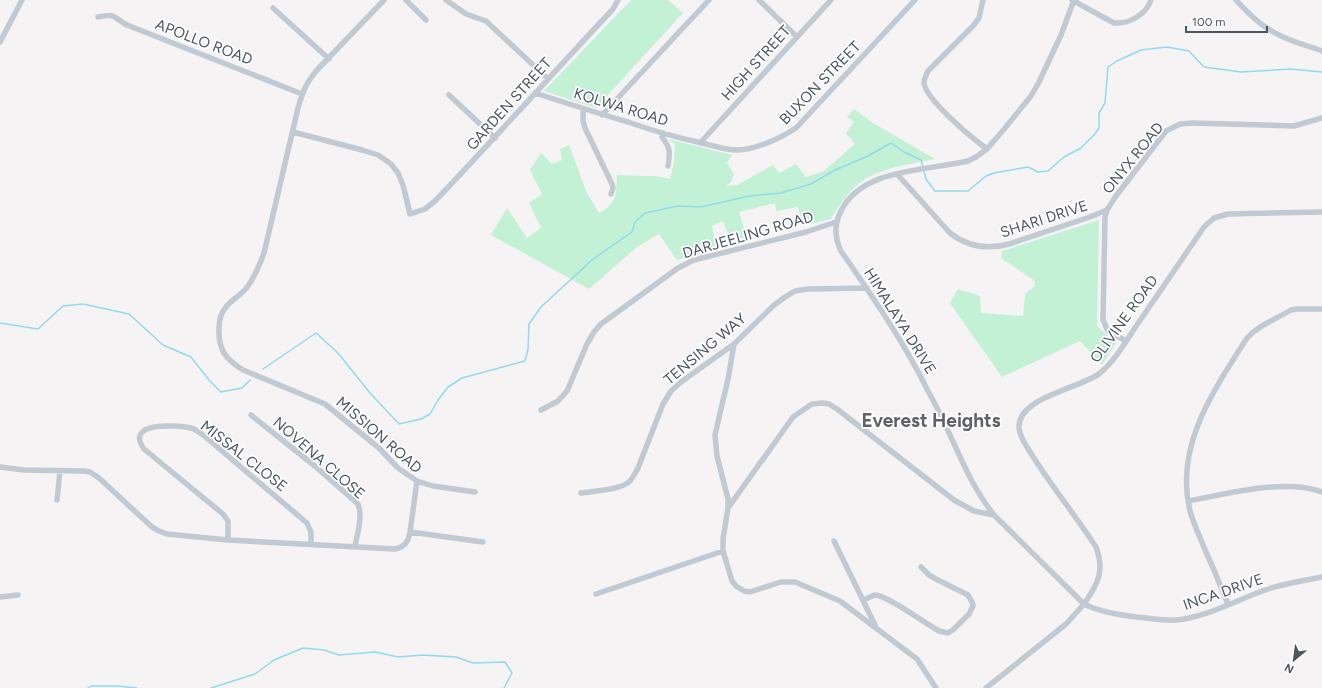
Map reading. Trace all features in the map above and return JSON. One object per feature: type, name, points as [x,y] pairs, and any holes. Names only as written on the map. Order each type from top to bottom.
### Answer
[{"type":"street","points":[[0,42],[22,0]]},
{"type":"street","name":"MISSION ROAD","points":[[0,467],[24,470],[84,471],[95,475],[152,527],[167,534],[228,540],[395,549],[401,548],[405,545],[410,532],[417,481],[398,468],[379,448],[325,404],[243,370],[233,364],[225,355],[220,346],[219,323],[226,307],[243,292],[248,285],[259,266],[264,253],[302,94],[308,80],[384,0]]},
{"type":"street","points":[[406,0],[426,20]]},
{"type":"street","points":[[446,0],[466,14],[486,21],[547,78]]},
{"type":"street","name":"GARDEN STREET","points":[[293,132],[378,155],[391,164],[398,173],[403,184],[410,214],[418,212],[430,207],[495,138],[547,78],[613,8],[618,0]]},
{"type":"street","points":[[602,114],[709,0]]},
{"type":"street","points":[[760,0],[796,36]]},
{"type":"street","name":"HIGH STREET","points":[[700,143],[796,36],[831,0]]},
{"type":"street","name":"BUXON STREET","points":[[700,143],[738,150],[762,144],[787,134],[796,128],[915,0]]},
{"type":"street","points":[[983,0],[980,18],[928,71],[924,83],[932,98],[961,128],[986,149]]},
{"type":"street","points":[[1074,0],[1114,23],[1129,21],[1141,14],[1151,0]]},
{"type":"street","name":"HIMALAYA DRIVE","points":[[1074,0],[1067,21],[1040,82],[1023,107],[986,149],[968,161],[884,176],[870,182],[848,200],[842,208],[836,222],[836,234],[837,243],[841,251],[867,288],[915,366],[949,432],[970,479],[982,500],[994,515],[1084,604]]},
{"type":"street","points":[[1236,0],[1267,29],[1293,41],[1322,51]]},
{"type":"street","points":[[273,8],[329,59]]},
{"type":"street","name":"APOLLO ROAD","points":[[98,17],[114,15],[127,25],[302,94]]},
{"type":"street","name":"KOLWA ROAD","points":[[535,93],[583,109],[700,143]]},
{"type":"street","points":[[449,95],[495,138]]},
{"type":"street","points":[[583,109],[583,121],[585,128],[613,188],[611,194]]},
{"type":"street","name":"ONYX ROAD","points":[[1126,341],[1108,331],[1103,320],[1105,217],[1107,210],[1116,196],[1160,138],[1173,127],[1180,124],[1192,123],[1294,126],[1322,118]]},
{"type":"street","points":[[663,133],[662,137],[669,146],[670,150],[668,166]]},
{"type":"street","name":"SHARI DRIVE","points":[[898,174],[950,233],[967,243],[989,248],[1009,244],[1107,210]]},
{"type":"street","name":"OLIVINE ROAD","points":[[1084,604],[1098,579],[1100,572],[1101,565],[1096,547],[1041,470],[1024,441],[1019,427],[1020,421],[1024,414],[1030,407],[1040,400],[1098,375],[1113,360],[1204,227],[1214,218],[1228,214],[1322,212]]},
{"type":"street","name":"DARJEELING ROAD","points":[[541,410],[558,401],[567,391],[587,344],[594,332],[602,324],[678,268],[694,260],[806,232],[836,222]]},
{"type":"street","name":"TENSING WAY","points":[[581,494],[609,489],[628,483],[633,478],[638,468],[666,397],[681,382],[734,344],[773,306],[796,291],[808,289],[867,288]]},
{"type":"street","points":[[1228,604],[1190,512],[1186,490],[1187,467],[1195,432],[1210,396],[1247,338],[1257,329],[1292,310],[1322,309]]},
{"type":"street","points":[[734,344],[728,379],[715,435],[716,449],[728,500],[723,551],[732,581],[744,592],[756,592],[781,582],[795,582],[840,601],[917,659],[936,688]]},
{"type":"street","points":[[728,508],[793,417],[812,404],[822,403],[829,404],[837,409],[954,500],[974,511],[994,515]]},
{"type":"street","name":"NOVENA CLOSE","points":[[251,415],[316,467],[358,504],[360,515],[355,547]]},
{"type":"street","name":"MISSAL CLOSE","points":[[228,540],[229,526],[228,521],[223,514],[142,446],[140,443],[140,436],[145,429],[158,426],[192,428],[202,434],[307,523],[311,532],[311,544]]},
{"type":"street","points":[[57,500],[60,471]]},
{"type":"street","points":[[417,481],[433,486],[475,492]]},
{"type":"street","points":[[1188,501],[1270,488],[1288,487],[1322,492]]},
{"type":"street","points":[[410,532],[483,542]]},
{"type":"street","points":[[834,541],[876,627]]},
{"type":"street","points":[[596,594],[723,551]]},
{"type":"street","points":[[863,600],[875,595],[880,596],[893,602],[939,631],[945,634],[950,632],[969,614],[973,606],[972,602],[968,595],[929,575],[921,567]]},
{"type":"street","name":"INCA DRIVE","points":[[1084,604],[1098,610],[1128,616],[1176,620],[1201,615],[1269,588],[1322,577]]},
{"type":"street","points":[[0,597],[18,595]]},
{"type":"street","points":[[986,688],[1066,624],[1084,604]]},
{"type":"green space","points":[[631,0],[668,0],[683,13],[596,108],[544,91]]},
{"type":"green space","points":[[854,109],[873,123],[935,159],[890,169],[868,177],[849,193],[831,219],[803,226],[798,207],[776,211],[775,203],[739,212],[748,241],[732,245],[723,221],[712,226],[716,248],[677,260],[659,234],[637,247],[589,289],[491,235],[507,208],[527,238],[541,228],[529,203],[542,194],[530,170],[541,153],[552,164],[562,160],[560,149],[569,145],[586,191],[599,213],[610,206],[613,202],[616,193],[617,175],[655,176],[670,179],[674,162],[675,144],[668,139],[732,155],[727,163],[734,174],[731,182],[726,186],[737,185],[773,165],[779,173],[796,164],[806,177],[824,171],[855,144],[846,133],[854,122],[847,117]]},
{"type":"green space","points":[[1099,220],[1097,326],[1110,338],[1117,342],[1102,365],[1080,341],[1002,377],[950,303],[958,289],[980,296],[981,313],[1023,316],[1025,294],[1034,287],[1035,281],[1001,258],[1002,251]]},
{"type":"waterway","points":[[924,171],[926,179],[935,191],[968,191],[986,176],[994,173],[1028,167],[1038,172],[1048,171],[1064,157],[1081,148],[1099,128],[1099,113],[1105,103],[1108,67],[1117,61],[1141,50],[1167,47],[1189,51],[1204,67],[1241,72],[1291,69],[1322,72]]},
{"type":"waterway","points":[[263,369],[316,333],[338,353],[370,393],[399,424],[421,419],[430,414],[448,387],[462,378],[525,361],[528,349],[529,324],[541,307],[593,259],[632,232],[635,222],[645,213],[678,206],[701,207],[749,196],[781,193],[811,184],[835,170],[868,156],[891,143],[904,152],[921,160],[923,167]]},
{"type":"waterway","points":[[0,323],[38,329],[63,306],[83,304],[129,314],[163,345],[191,357],[209,380],[221,392],[242,388],[250,380]]},
{"type":"waterway","points":[[211,688],[255,674],[274,660],[303,648],[324,650],[339,655],[375,652],[398,657],[423,655],[456,657],[473,663],[505,662],[512,673],[504,688]]},
{"type":"waterway","points":[[88,688],[91,686],[137,688]]},
{"type":"district","name":"Everest Heights","points":[[931,420]]}]
